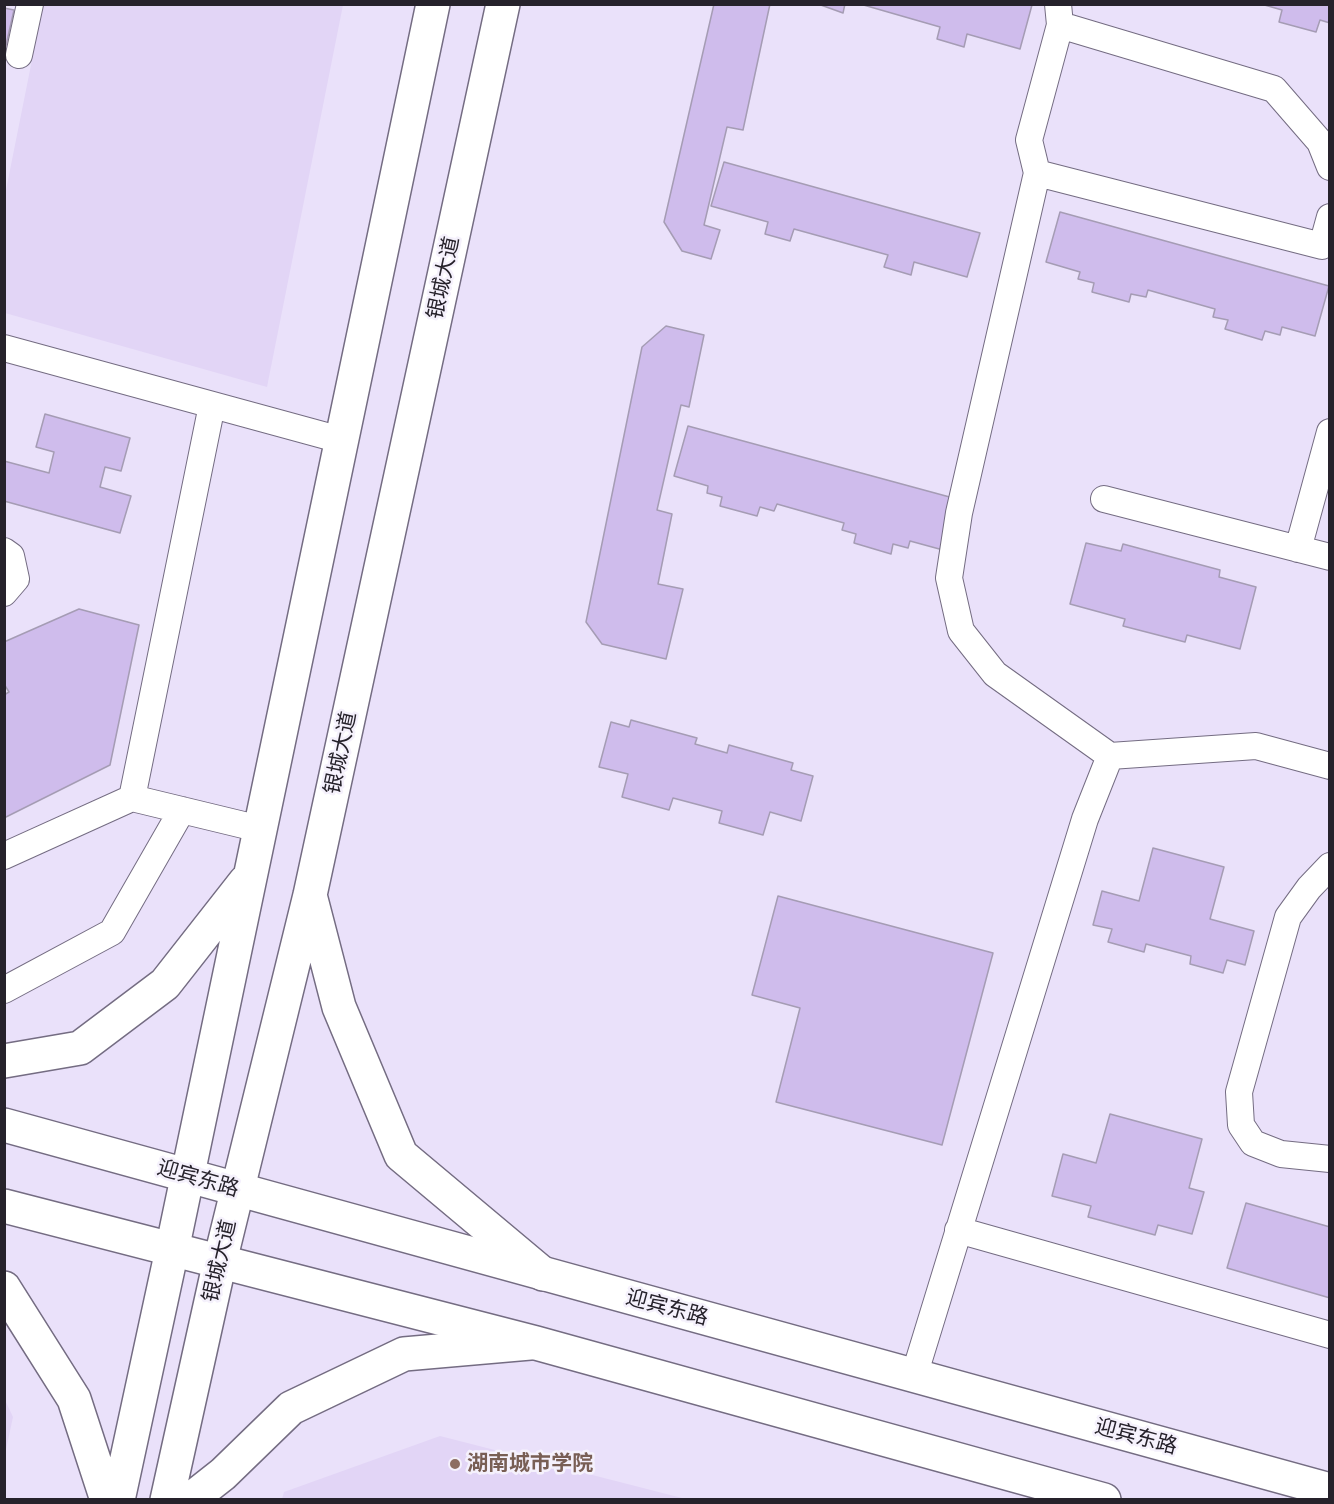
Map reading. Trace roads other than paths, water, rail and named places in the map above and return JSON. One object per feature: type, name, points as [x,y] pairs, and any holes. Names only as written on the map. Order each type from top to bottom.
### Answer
[{"type":"main road","points":[[118,1500],[433,4]]},
{"type":"main road","name":"银城大道","points":[[167,1500],[220,1261],[310,896],[503,4]]},
{"type":"main road","points":[[4,1061],[80,1048],[165,984],[250,876]]},
{"type":"main road","points":[[310,896],[339,1007],[401,1155],[543,1274]]},
{"type":"main road","name":"迎宾东路","points":[[4,1125],[1329,1490]]},
{"type":"main road","points":[[4,1206],[536,1342],[1104,1500]]},
{"type":"main road","points":[[4,1288],[74,1399],[107,1500]]},
{"type":"main road","points":[[190,1500],[223,1474],[291,1408],[404,1354],[536,1342]]},
{"type":"street","points":[[19,55],[30,4]]},
{"type":"street","points":[[1329,167],[1320,142],[1274,89],[1059,15],[1029,140],[1037,173],[959,513],[949,578],[961,631],[995,674],[1110,756],[1256,746],[1329,766]]},
{"type":"street","points":[[1037,173],[1322,246],[1329,217]]},
{"type":"street","points":[[4,348],[341,440]]},
{"type":"street","points":[[132,798],[212,405]]},
{"type":"street","points":[[1298,549],[1329,432]]},
{"type":"street","points":[[1104,499],[1329,557]]},
{"type":"street","points":[[4,550],[11,556],[16,579],[4,594]]},
{"type":"street","points":[[914,1376],[1085,819],[1110,756]]},
{"type":"street","points":[[4,856],[132,798],[260,830]]},
{"type":"street","points":[[4,990],[112,932],[182,810]]},
{"type":"street","points":[[1329,866],[1309,888],[1288,917],[1239,1092],[1241,1125],[1253,1143],[1281,1154],[1329,1159]]},
{"type":"street","points":[[958,1230],[1329,1335]]},
{"type":"place","name":"湖南城市学院","points":[[455,1464]]}]
